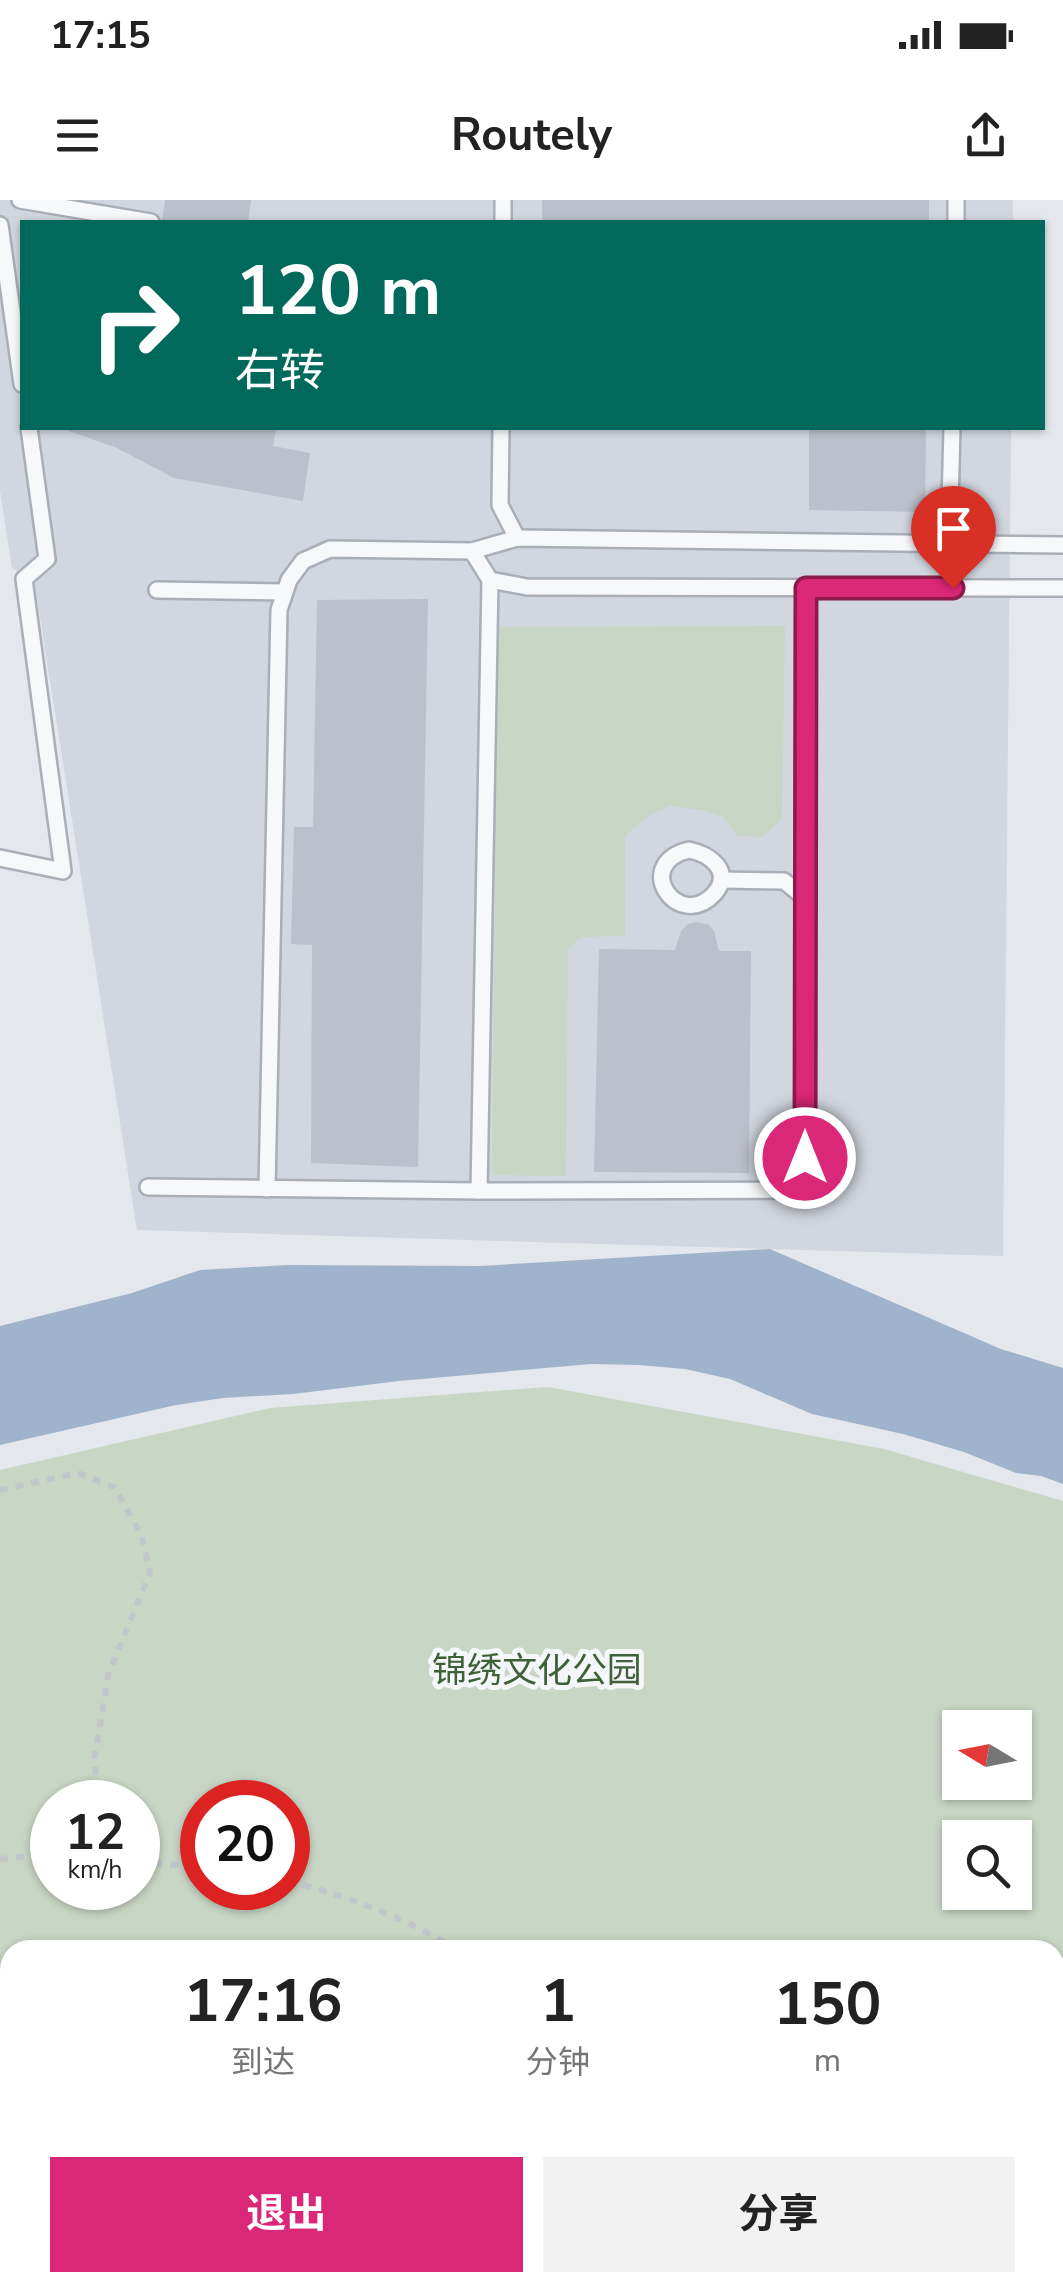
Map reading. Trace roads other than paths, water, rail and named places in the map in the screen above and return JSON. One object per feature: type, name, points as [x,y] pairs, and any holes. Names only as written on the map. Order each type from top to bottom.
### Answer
[{"type":"lane","points":[[20,200],[139,220]]},
{"type":"lane","points":[[0,225],[20,370]]},
{"type":"lane","points":[[0,858],[63,871],[24,578],[47,559],[28,430]]},
{"type":"lane","points":[[500,430],[500,505],[516,538]]},
{"type":"lane","points":[[949,544],[952,430]]},
{"type":"lane","points":[[266,1189],[278,610],[289,580],[303,561],[330,549],[472,550],[516,538],[1063,545]]},
{"type":"lane","points":[[472,550],[490,580],[479,1190]]},
{"type":"lane","points":[[490,580],[527,588],[1063,588]]},
{"type":"lane","points":[[148,1188],[805,1190],[806,588]]},
{"type":"lane","points":[[157,590],[284,592]]},
{"type":"lane","points":[[784,881],[805,863]]},
{"type":"lane","points":[[721,880],[784,881],[806,898]]},
{"type":"water","points":[[770,1249],[1001,1349],[1063,1368],[1063,1484],[1016,1473],[903,1434],[812,1414],[730,1379],[685,1369],[639,1365],[591,1364],[223,1398],[0,1445],[0,1326],[132,1293],[200,1270],[287,1265],[480,1266]]},
{"type":"park label","name":"锦绣文化公园","points":[[537,1670]]}]
